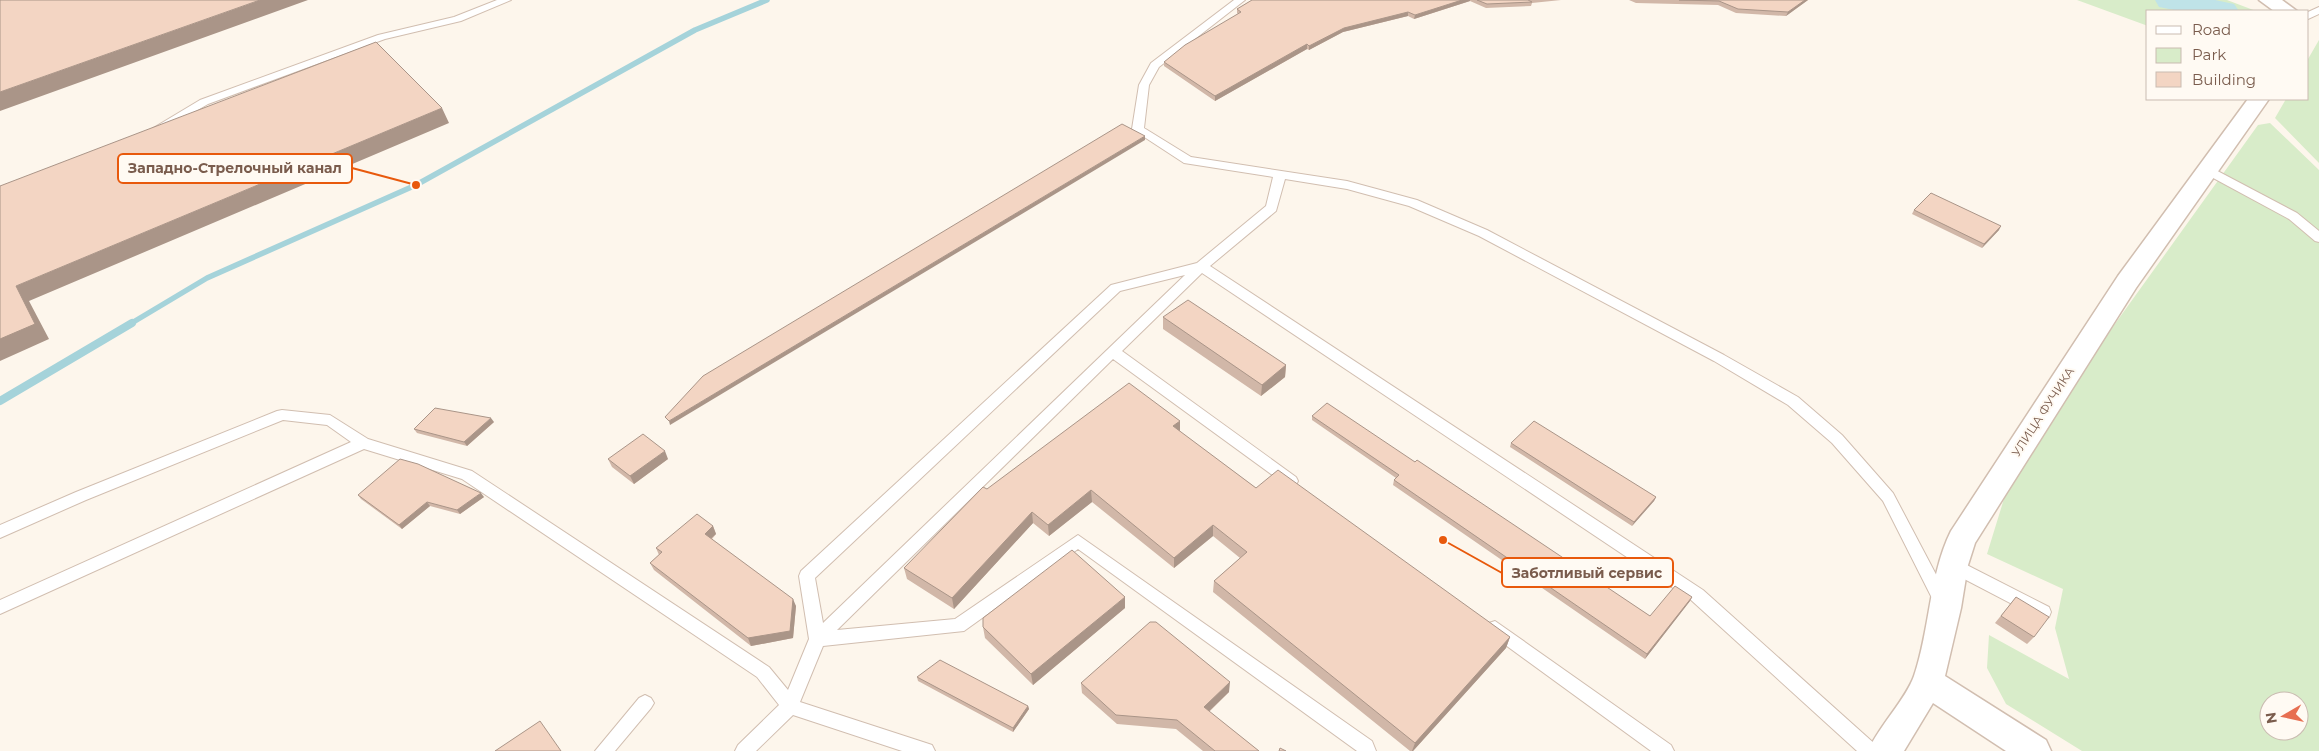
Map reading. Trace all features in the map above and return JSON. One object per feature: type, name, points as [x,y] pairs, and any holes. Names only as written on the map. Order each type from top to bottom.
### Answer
[{"type":"street","points":[[2269,0],[2285,10]]},
{"type":"street","name":"УЛИЦА ФУЧИКА","points":[[1885,751],[1928,682],[1946,608],[1952,565],[1961,540],[2127,282],[2258,100]]},
{"type":"street","points":[[1928,682],[2034,751]]},
{"type":"lane","points":[[148,135],[204,102],[382,37],[457,19],[506,0]]},
{"type":"lane","points":[[1240,0],[1155,65],[1144,85],[1138,129],[1188,160],[1347,185],[1413,203],[1483,233],[1719,358],[1793,401],[1837,439],[1888,496],[1946,608]]},
{"type":"lane","points":[[2208,170],[2293,216],[2319,238]]},
{"type":"lane","points":[[744,751],[790,706],[817,639],[1201,266],[1272,208],[1280,174]]},
{"type":"lane","points":[[817,639],[807,576],[1116,288],[1201,266],[1697,595],[1870,751]]},
{"type":"lane","points":[[1113,352],[1305,491]]},
{"type":"lane","points":[[0,532],[81,496],[282,415],[330,420],[364,444],[467,476],[763,672],[790,706],[926,751]]},
{"type":"lane","points":[[0,607],[364,444]]},
{"type":"lane","points":[[817,639],[958,626],[1078,541],[1358,741],[1366,747],[1367,751]]},
{"type":"lane","points":[[1952,565],[2043,612]]},
{"type":"lane","points":[[1484,619],[1664,751]]},
{"type":"lane","points":[[604,751],[645,703]]},
{"type":"green space","points":[[2077,0],[2227,0],[2253,10],[2146,10],[2146,25]]},
{"type":"green space","points":[[2319,40],[2319,163],[2275,118],[2285,100],[2309,100],[2309,57]]},
{"type":"green space","points":[[2270,123],[2319,170],[2319,751],[2082,751],[2006,704],[1987,668],[1989,635],[2069,679],[2055,628],[2063,589],[1987,554],[2015,463],[2258,125]]},
{"type":"building","points":[[0,0],[260,0],[0,92]]},
{"type":"building","points":[[1252,0],[1462,0],[1415,15],[1408,12],[1344,28],[1309,46],[1307,44],[1215,96],[1164,62],[1185,45],[1241,12],[1237,9]]},
{"type":"building","points":[[1477,0],[1528,0],[1532,2],[1487,4]]},
{"type":"building","points":[[1679,0],[1805,0],[1788,12],[1738,9],[1719,1]]},
{"type":"building","points":[[376,42],[442,108],[16,286],[35,324],[0,339],[0,186]]},
{"type":"building","points":[[1122,124],[1145,136],[669,421],[665,417],[703,376]]},
{"type":"building","points":[[1931,193],[2001,226],[1984,244],[1914,210]]},
{"type":"building","points":[[1188,300],[1286,365],[1262,385],[1163,317]]},
{"type":"building","points":[[1129,383],[1180,421],[1173,426],[1256,488],[1278,470],[1510,637],[1415,743],[1214,581],[1247,552],[1213,525],[1174,558],[1091,490],[1048,525],[1032,512],[952,598],[904,568],[983,487],[987,489]]},
{"type":"building","points":[[1327,403],[1415,462],[1417,460],[1650,616],[1675,586],[1692,597],[1647,654],[1394,480],[1399,475],[1312,416]]},
{"type":"building","points":[[435,408],[491,418],[464,442],[414,429]]},
{"type":"building","points":[[1534,421],[1656,497],[1634,522],[1511,443]]},
{"type":"building","points":[[643,434],[665,451],[630,476],[608,459]]},
{"type":"building","points":[[400,459],[418,464],[481,493],[457,510],[427,502],[399,525],[358,495]]},
{"type":"building","points":[[697,514],[713,526],[705,534],[793,599],[790,631],[748,638],[650,563],[662,552],[656,548]]},
{"type":"building","points":[[1072,550],[1125,597],[1031,674],[983,627],[983,618]]},
{"type":"building","points":[[2016,597],[2049,617],[2034,637],[2001,616]]},
{"type":"building","points":[[1150,622],[1156,622],[1230,682],[1204,707],[1259,751],[1215,751],[1177,720],[1116,715],[1081,683]]},
{"type":"building","points":[[940,660],[1028,706],[1013,728],[917,677]]},
{"type":"building","points":[[540,721],[561,751],[495,751]]},
{"type":"waterway","points":[[130,324],[207,278],[416,185],[695,30],[767,0]]},
{"type":"waterway","points":[[2170,0],[2218,10]]},
{"type":"waterway","points":[[0,401],[132,323]]},
{"type":"place","name":"Западно-Стрелочный канал","points":[[416,185]]},
{"type":"place","name":"Заботливый сервис","points":[[1443,540]]}]
